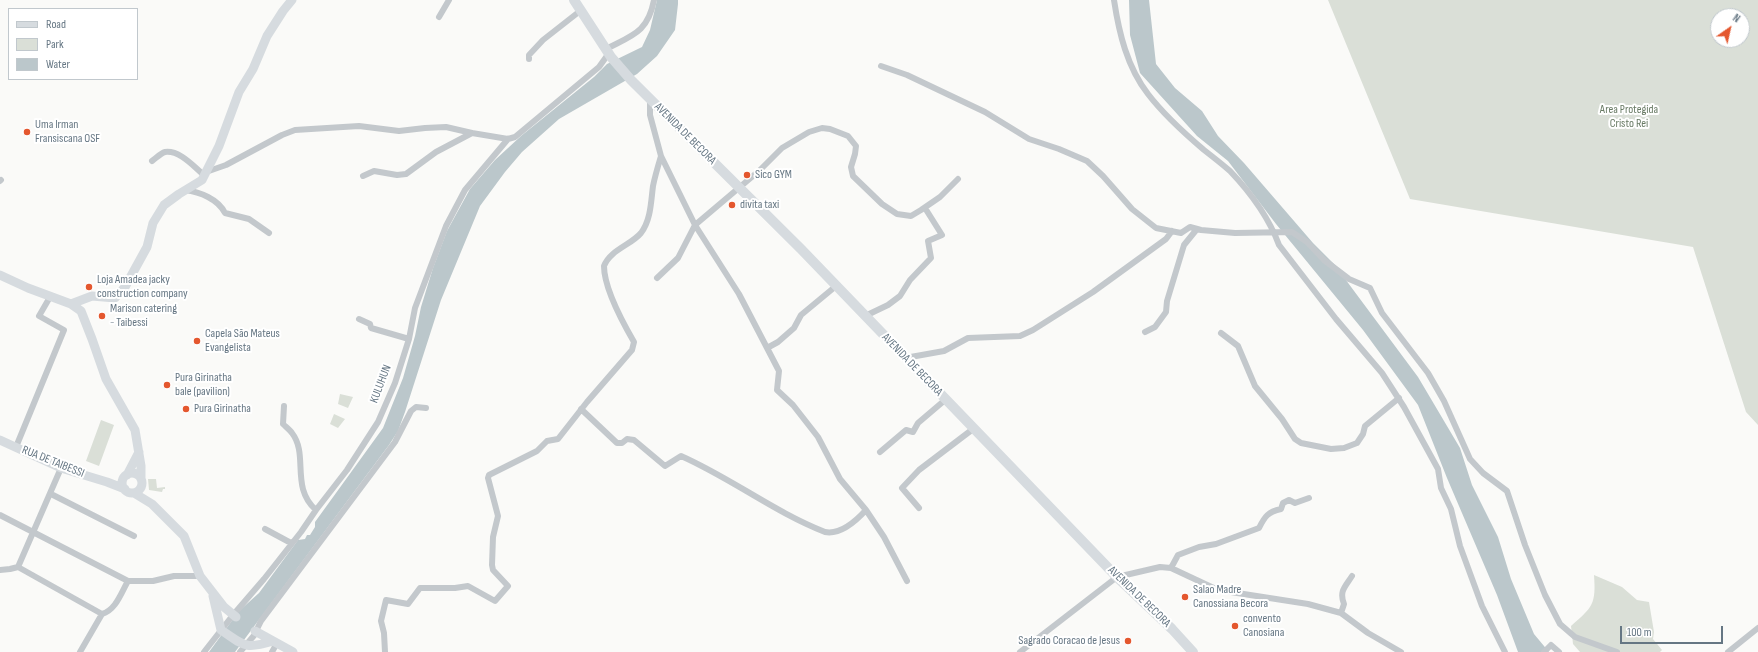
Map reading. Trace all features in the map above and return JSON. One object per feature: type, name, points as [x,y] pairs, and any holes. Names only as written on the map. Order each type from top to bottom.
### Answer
[{"type":"main road","points":[[574,0],[609,53]]},
{"type":"main road","name":"AVENIDA DE BECORA","points":[[609,53],[631,80],[836,286],[1117,577],[1172,629],[1193,652]]},
{"type":"street","points":[[71,304],[92,296],[115,298],[124,287],[147,247],[153,223],[164,205],[202,180],[219,146],[239,92],[253,69],[271,30],[292,0]]},
{"type":"street","points":[[439,17],[449,0]]},
{"type":"street","points":[[609,53],[642,29],[650,17],[654,0]]},
{"type":"street","points":[[1114,0],[1118,28],[1134,72],[1148,94],[1174,123],[1230,171],[1253,199],[1274,232],[1279,245],[1293,264],[1382,373],[1399,398],[1438,469],[1441,488],[1451,509],[1460,546],[1482,606],[1505,652]]},
{"type":"street","points":[[529,60],[529,55],[543,40],[580,11]]},
{"type":"street","name":"KULUHUN","points":[[204,652],[301,532],[347,470],[378,422],[395,383],[409,339],[415,308],[446,226],[465,190],[508,140],[514,138],[599,67],[609,53]]},
{"type":"street","points":[[881,66],[907,75],[985,112],[1030,139],[1059,149],[1087,162],[1103,176],[1132,208],[1156,228],[1181,232],[1190,227],[1235,233],[1292,232],[1307,242],[1324,260],[1350,279],[1370,288],[1382,313],[1428,373],[1444,401],[1470,459],[1483,473],[1507,491],[1539,581],[1560,624],[1575,637],[1617,652]]},
{"type":"street","points":[[650,99],[649,108],[651,120],[661,156],[695,224],[739,294],[768,348],[779,371],[777,390],[794,405],[818,437],[840,479],[866,510],[884,537],[907,581]]},
{"type":"street","points":[[205,174],[226,165],[282,135],[295,130],[359,126],[398,131],[425,128],[446,128],[508,140]]},
{"type":"street","points":[[657,278],[678,258],[695,224],[739,188],[782,148],[810,132],[822,128],[830,129],[848,136],[856,146],[856,154],[851,167],[853,176],[882,204],[896,214],[911,216],[940,197],[958,179]]},
{"type":"street","points":[[363,176],[374,171],[397,175],[406,174],[436,152],[472,133]]},
{"type":"street","points":[[152,161],[164,152],[173,152],[182,156],[205,174]]},
{"type":"street","points":[[385,652],[382,621],[386,600],[408,604],[420,588],[455,588],[468,586],[495,601],[508,586],[492,568],[493,536],[498,516],[488,483],[489,476],[537,451],[547,441],[558,439],[581,409],[634,348],[634,342],[621,320],[608,283],[604,266],[610,257],[633,241],[644,228],[648,219],[661,156]]},
{"type":"street","points":[[185,190],[198,192],[222,206],[225,213],[249,219],[269,233]]},
{"type":"street","points":[[865,316],[888,305],[900,296],[910,280],[931,258],[928,241],[942,235],[925,208]]},
{"type":"street","points":[[1145,332],[1155,327],[1166,312],[1167,301],[1184,245],[1197,229]]},
{"type":"street","points":[[905,358],[944,351],[968,338],[1020,336],[1033,330],[1106,283],[1166,239],[1172,231]]},
{"type":"street","points":[[0,275],[50,297],[71,304],[81,311],[106,379],[135,430],[142,483],[140,489],[134,493]]},
{"type":"street","points":[[768,348],[778,342],[794,328],[801,315],[836,286]]},
{"type":"street","points":[[16,447],[64,330],[39,316],[50,297]]},
{"type":"street","points":[[359,319],[370,324],[371,328],[409,339]]},
{"type":"street","points":[[1221,333],[1238,346],[1255,386],[1282,419],[1295,439],[1301,443],[1331,449],[1344,448],[1357,443],[1363,434],[1365,426],[1399,398]]},
{"type":"street","points":[[880,452],[906,430],[913,432],[918,423],[946,400]]},
{"type":"street","points":[[284,406],[283,424],[293,434],[298,449],[301,484],[309,504],[316,510]]},
{"type":"street","points":[[243,648],[274,603],[395,442],[411,411],[416,406],[426,408]]},
{"type":"street","points":[[581,409],[617,443],[622,443],[628,439],[634,440],[665,466],[681,456],[698,463],[728,479],[789,516],[825,532],[838,532],[866,510]]},
{"type":"street","points":[[919,508],[902,488],[919,470],[973,428]]},
{"type":"street","name":"RUA DE TAIBESSI","points":[[0,440],[61,468],[125,489]]},
{"type":"street","points":[[139,452],[122,483],[125,489],[152,504],[184,536],[200,576],[224,607],[234,616]]},
{"type":"street","points":[[0,570],[10,570],[18,567],[61,468]]},
{"type":"street","points":[[107,482],[126,476],[130,473],[137,474],[152,504]]},
{"type":"street","points":[[51,494],[134,536]]},
{"type":"street","points":[[1171,568],[1178,555],[1199,547],[1216,544],[1259,528],[1264,519],[1272,511],[1281,510],[1283,503],[1289,500],[1295,503],[1309,498]]},
{"type":"street","points":[[0,515],[128,581],[153,581],[174,576],[200,576]]},
{"type":"street","points":[[265,529],[291,543]]},
{"type":"street","points":[[18,567],[102,614]]},
{"type":"street","points":[[1020,652],[1117,577],[1160,567],[1171,568],[1218,590],[1308,604],[1341,613],[1368,632],[1401,652]]},
{"type":"street","points":[[1341,613],[1344,604],[1341,596],[1342,592],[1352,576]]},
{"type":"street","points":[[80,652],[102,614],[113,607],[128,581]]},
{"type":"street","points":[[213,593],[222,630],[243,648]]},
{"type":"street","points":[[1728,652],[1758,628]]},
{"type":"street","points":[[256,631],[293,652]]},
{"type":"street","points":[[243,648],[275,642]]},
{"type":"street","points":[[272,652],[275,642]]},
{"type":"street","points":[[1544,652],[1552,645],[1559,652]]},
{"type":"green space","name":"Area Protegida Cristo Rei","points":[[1328,0],[1758,0],[1758,425],[1746,412],[1693,247],[1410,199]]},
{"type":"green space","points":[[340,394],[353,397],[348,408],[338,404]]},
{"type":"green space","points":[[334,414],[345,419],[338,428],[330,424]]},
{"type":"green space","points":[[101,420],[114,425],[99,466],[86,461]]},
{"type":"green space","points":[[148,479],[156,479],[157,488],[165,487],[165,489],[163,489],[162,492],[149,490]]},
{"type":"green space","points":[[1594,575],[1622,587],[1637,600],[1649,602],[1654,632],[1653,639],[1662,650],[1660,652],[1580,652],[1573,644],[1571,626],[1592,604],[1594,593]]},
{"type":"water","points":[[657,0],[678,0],[675,30],[657,56],[637,74],[559,119],[522,152],[505,172],[480,206],[441,300],[398,431],[235,652],[209,652],[239,611],[259,593],[298,540],[305,539],[307,535],[310,535],[315,527],[315,522],[383,428],[403,378],[415,336],[421,307],[433,268],[447,231],[470,189],[495,160],[521,136],[594,77],[607,64],[642,47],[650,30]]},
{"type":"water","points":[[1129,0],[1149,0],[1156,64],[1175,88],[1202,111],[1218,136],[1244,163],[1313,243],[1334,264],[1418,377],[1460,448],[1472,485],[1498,537],[1511,579],[1534,634],[1549,652],[1518,652],[1497,595],[1447,478],[1418,405],[1363,330],[1276,224],[1228,161],[1197,136],[1140,73],[1130,35]]},
{"type":"place","name":"Uma Irman Fransiscana OSF","points":[[27,132]]},
{"type":"place","name":"Sico GYM","points":[[747,175]]},
{"type":"place","name":"divita taxi","points":[[732,205]]},
{"type":"place","name":"Loja Amadea jacky construction company","points":[[89,287]]},
{"type":"place","name":"Marison catering - Taibessi","points":[[102,316]]},
{"type":"place","name":"Capela São Mateus Evangelista","points":[[197,341]]},
{"type":"place","name":"Pura Girinatha bale (pavilion)","points":[[167,385]]},
{"type":"place","name":"Pura Girinatha","points":[[186,409]]},
{"type":"place","name":"Salao Madre Canossiana Becora","points":[[1185,597]]},
{"type":"place","name":"convento Canosiana","points":[[1235,626]]},
{"type":"place","name":"Sagrado Coracao de Jesus","points":[[1128,641]]}]
